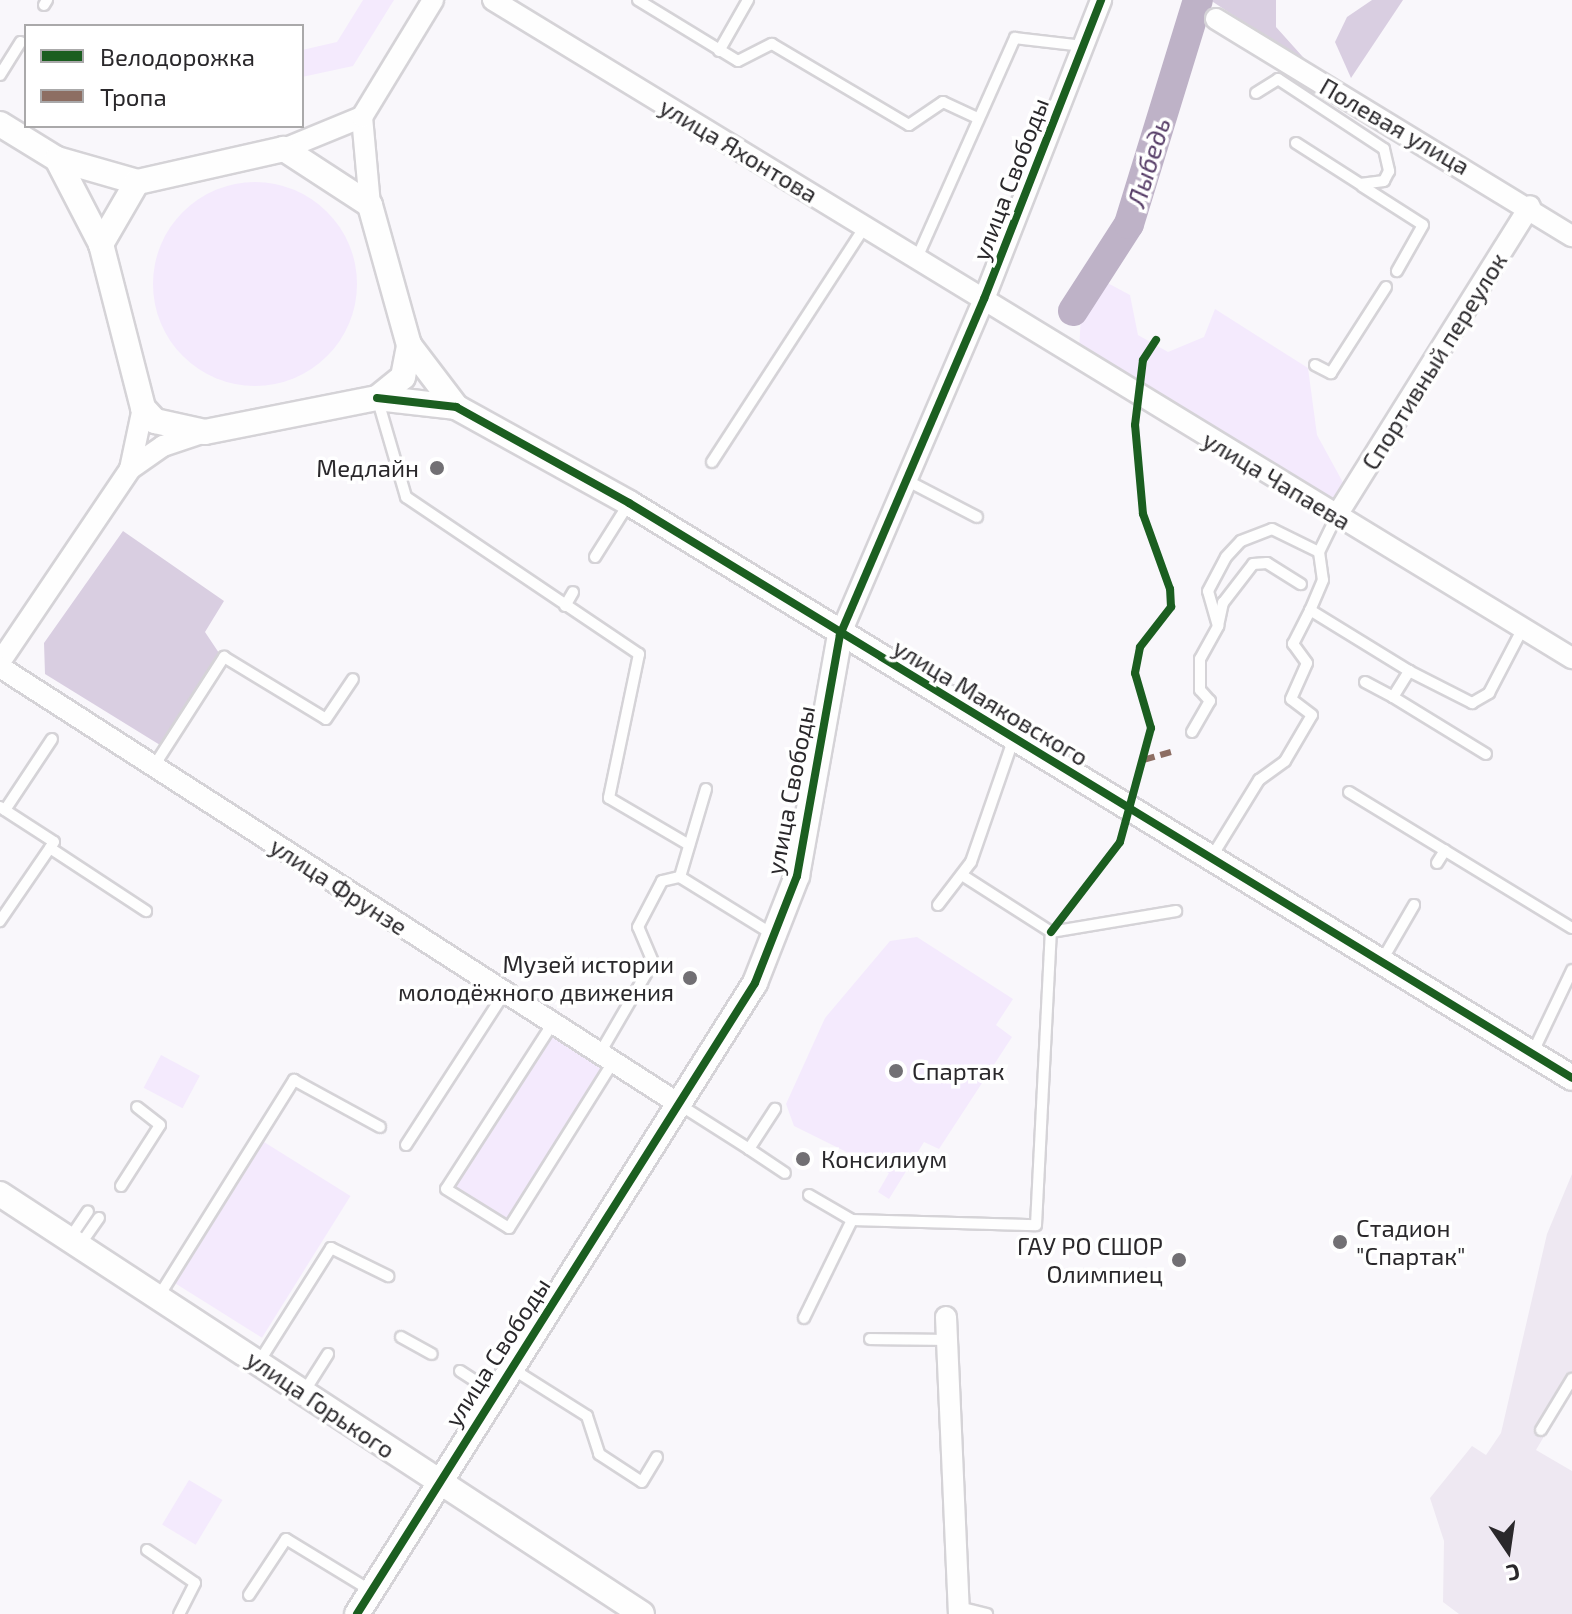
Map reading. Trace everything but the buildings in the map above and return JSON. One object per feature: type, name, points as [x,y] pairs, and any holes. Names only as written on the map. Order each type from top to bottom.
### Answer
[{"type":"street","points":[[0,124],[57,159],[137,182],[284,149],[362,117],[433,0]]},
{"type":"street","name":"улица Яхонтова","points":[[493,0],[984,299]]},
{"type":"street","name":"улица Свободы","points":[[357,1614],[755,983],[797,876],[840,635],[984,299],[1101,0]]},
{"type":"street","name":"Полевая улица","points":[[1216,19],[1530,206],[1572,236]]},
{"type":"street","points":[[362,117],[370,205],[409,345],[403,377],[377,398]]},
{"type":"street","points":[[284,149],[370,205]]},
{"type":"street","points":[[0,665],[130,469],[143,408],[101,244],[57,159]]},
{"type":"street","points":[[101,244],[137,182]]},
{"type":"street","name":"Спортивный переулок","points":[[1337,515],[1530,206]]},
{"type":"street","name":"улица Чапаева","points":[[984,299],[1088,367],[1572,658]]},
{"type":"street","name":"улица Маяковского","points":[[409,345],[456,407]]},
{"type":"street","name":"улица Маяковского","points":[[205,432],[377,398],[456,407],[629,503],[840,635],[1014,737],[1572,1078]]},
{"type":"street","points":[[143,408],[155,421],[205,432]]},
{"type":"street","points":[[130,469],[163,446],[205,432]]},
{"type":"street","name":"улица Фрунзе","points":[[0,665],[679,1104]]},
{"type":"street","name":"улица Горького","points":[[0,1194],[633,1611]]},
{"type":"street","points":[[946,1317],[959,1610]]},
{"type":"lane","points":[[638,0],[738,61],[772,44],[909,125],[943,102],[978,118]]},
{"type":"lane","points":[[719,51],[748,0]]},
{"type":"lane","points":[[917,258],[1015,38],[1083,46]]},
{"type":"lane","points":[[1,70],[21,42]]},
{"type":"lane","points":[[1256,93],[1278,79],[1384,149],[1384,181],[1360,184]]},
{"type":"lane","points":[[1296,143],[1423,225],[1397,271]]},
{"type":"lane","points":[[712,462],[865,226]]},
{"type":"lane","points":[[1315,365],[1331,373],[1386,287]]},
{"type":"lane","points":[[377,398],[406,497],[639,654],[609,798],[689,845]]},
{"type":"lane","points":[[906,480],[977,517]]},
{"type":"lane","points":[[595,557],[629,503]]},
{"type":"lane","points":[[1211,858],[1259,780],[1285,761],[1312,715],[1291,699],[1307,663],[1293,644],[1323,580],[1319,552],[1337,515]]},
{"type":"lane","points":[[1218,626],[1208,591],[1241,541],[1272,529],[1319,552]]},
{"type":"lane","points":[[1192,732],[1210,701],[1200,690],[1200,659],[1218,626],[1223,603],[1253,564],[1267,563],[1301,584]]},
{"type":"lane","points":[[565,606],[573,592]]},
{"type":"lane","points":[[1310,610],[1409,671],[1472,703],[1489,693],[1523,628]]},
{"type":"lane","points":[[154,766],[224,657],[326,719],[353,679]]},
{"type":"lane","points":[[1393,697],[1409,671]]},
{"type":"lane","points":[[1365,682],[1486,754]]},
{"type":"lane","points":[[938,905],[962,875],[1014,737]]},
{"type":"lane","points":[[0,921],[17,885],[54,842],[3,808],[52,739]]},
{"type":"lane","points":[[680,877],[706,789]]},
{"type":"lane","points":[[1349,792],[1572,928]]},
{"type":"lane","points":[[50,848],[146,911]]},
{"type":"lane","points":[[1437,863],[1445,850]]},
{"type":"lane","points":[[962,875],[1051,932],[1176,911]]},
{"type":"lane","points":[[553,1023],[446,1189],[509,1228],[606,1058],[653,962],[638,927],[662,881],[680,877],[774,935]]},
{"type":"lane","points":[[1381,963],[1414,905]]},
{"type":"lane","points":[[809,1195],[852,1220],[1036,1225],[1051,932]]},
{"type":"lane","points":[[1532,1054],[1572,970]]},
{"type":"lane","points":[[406,1145],[505,992]]},
{"type":"lane","points":[[159,1296],[294,1080],[380,1127]]},
{"type":"lane","points":[[679,1104],[785,1173]]},
{"type":"lane","points":[[121,1186],[160,1125],[137,1107]]},
{"type":"lane","points":[[749,1149],[775,1109]]},
{"type":"lane","points":[[75,1242],[88,1211]]},
{"type":"lane","points":[[75,1242],[99,1218]]},
{"type":"lane","points":[[804,1318],[852,1220]]},
{"type":"lane","points":[[259,1362],[331,1248],[388,1276]]},
{"type":"lane","points":[[401,1337],[432,1354]]},
{"type":"lane","points":[[870,1339],[947,1340]]},
{"type":"lane","points":[[304,1392],[328,1354]]},
{"type":"lane","points":[[511,1368],[587,1416],[599,1454],[642,1482],[657,1457]]},
{"type":"lane","points":[[460,1371],[494,1393]]},
{"type":"lane","points":[[1541,1430],[1572,1379]]},
{"type":"lane","points":[[249,1595],[286,1539],[372,1591]]},
{"type":"lane","points":[[147,1550],[195,1583],[179,1614]]},
{"type":"lane","points":[[959,1610],[987,1614]]},
{"type":"shaded area","points":[[363,0],[394,0],[353,66],[304,77],[304,50],[337,42]]},
{"type":"shaded area","points":[[1210,0],[1276,0],[1276,27],[1311,66]]},
{"type":"shaded area","points":[[1372,0],[1403,0],[1351,78],[1335,42],[1347,17]]},
{"type":"shaded area","points":[[255,182],[294,190],[312,199],[327,212],[340,227],[349,245],[357,284],[349,323],[340,341],[327,356],[312,369],[294,378],[255,386],[216,378],[198,369],[183,356],[170,341],[161,323],[153,284],[161,245],[170,227],[183,212],[198,199],[216,190]]},
{"type":"shaded area","points":[[1102,280],[1130,295],[1138,335],[1168,352],[1204,337],[1215,309],[1308,368],[1317,435],[1346,488],[1335,509],[1079,352],[1081,314]]},
{"type":"shaded area","points":[[123,531],[224,601],[205,632],[219,653],[160,745],[45,674],[44,643]]},
{"type":"shaded area","name":"Спартак","points":[[917,937],[1013,999],[996,1025],[1012,1037],[939,1149],[924,1142],[889,1199],[878,1192],[889,1173],[794,1126],[786,1104],[825,1018],[890,941]]},
{"type":"shaded area","points":[[552,1032],[608,1068],[507,1224],[451,1187]]},
{"type":"shaded area","points":[[161,1055],[200,1076],[182,1108],[144,1088]]},
{"type":"shaded area","points":[[264,1142],[351,1196],[262,1338],[176,1284]]},
{"type":"shaded area","points":[[1572,1174],[1572,1389],[1536,1450],[1572,1471],[1572,1614],[1459,1614],[1443,1602],[1444,1541],[1430,1498],[1472,1446],[1486,1455],[1501,1433],[1547,1234]]},
{"type":"shaded area","points":[[189,1480],[222,1500],[196,1545],[162,1525]]},
{"type":"waterway","name":"Лыбедь","points":[[1073,311],[1129,224],[1198,0]]},
{"type":"marked path","points":[[1143,760],[1171,752]]},
{"type":"cycle path","points":[[357,1614],[755,983],[797,876],[840,635],[984,299],[1101,0]]},
{"type":"cycle path","points":[[1051,932],[1120,842],[1151,728],[1135,673],[1140,647],[1171,607],[1170,589],[1143,514],[1135,425],[1143,360],[1156,340]]},
{"type":"cycle path","points":[[377,398],[456,407],[629,503],[1572,1078]]},
{"type":"place","name":"Медлайн","points":[[437,468]]},
{"type":"place","name":"Музей истории молодёжного движения","points":[[690,978]]},
{"type":"place","name":"Спартак","points":[[896,1071]]},
{"type":"place","name":"Консилиум","points":[[803,1159]]},
{"type":"place","name":"Стадион \"Спартак\"","points":[[1340,1242]]},
{"type":"place","name":"ГАУ РО СШОР Олимпиец","points":[[1179,1260]]}]
